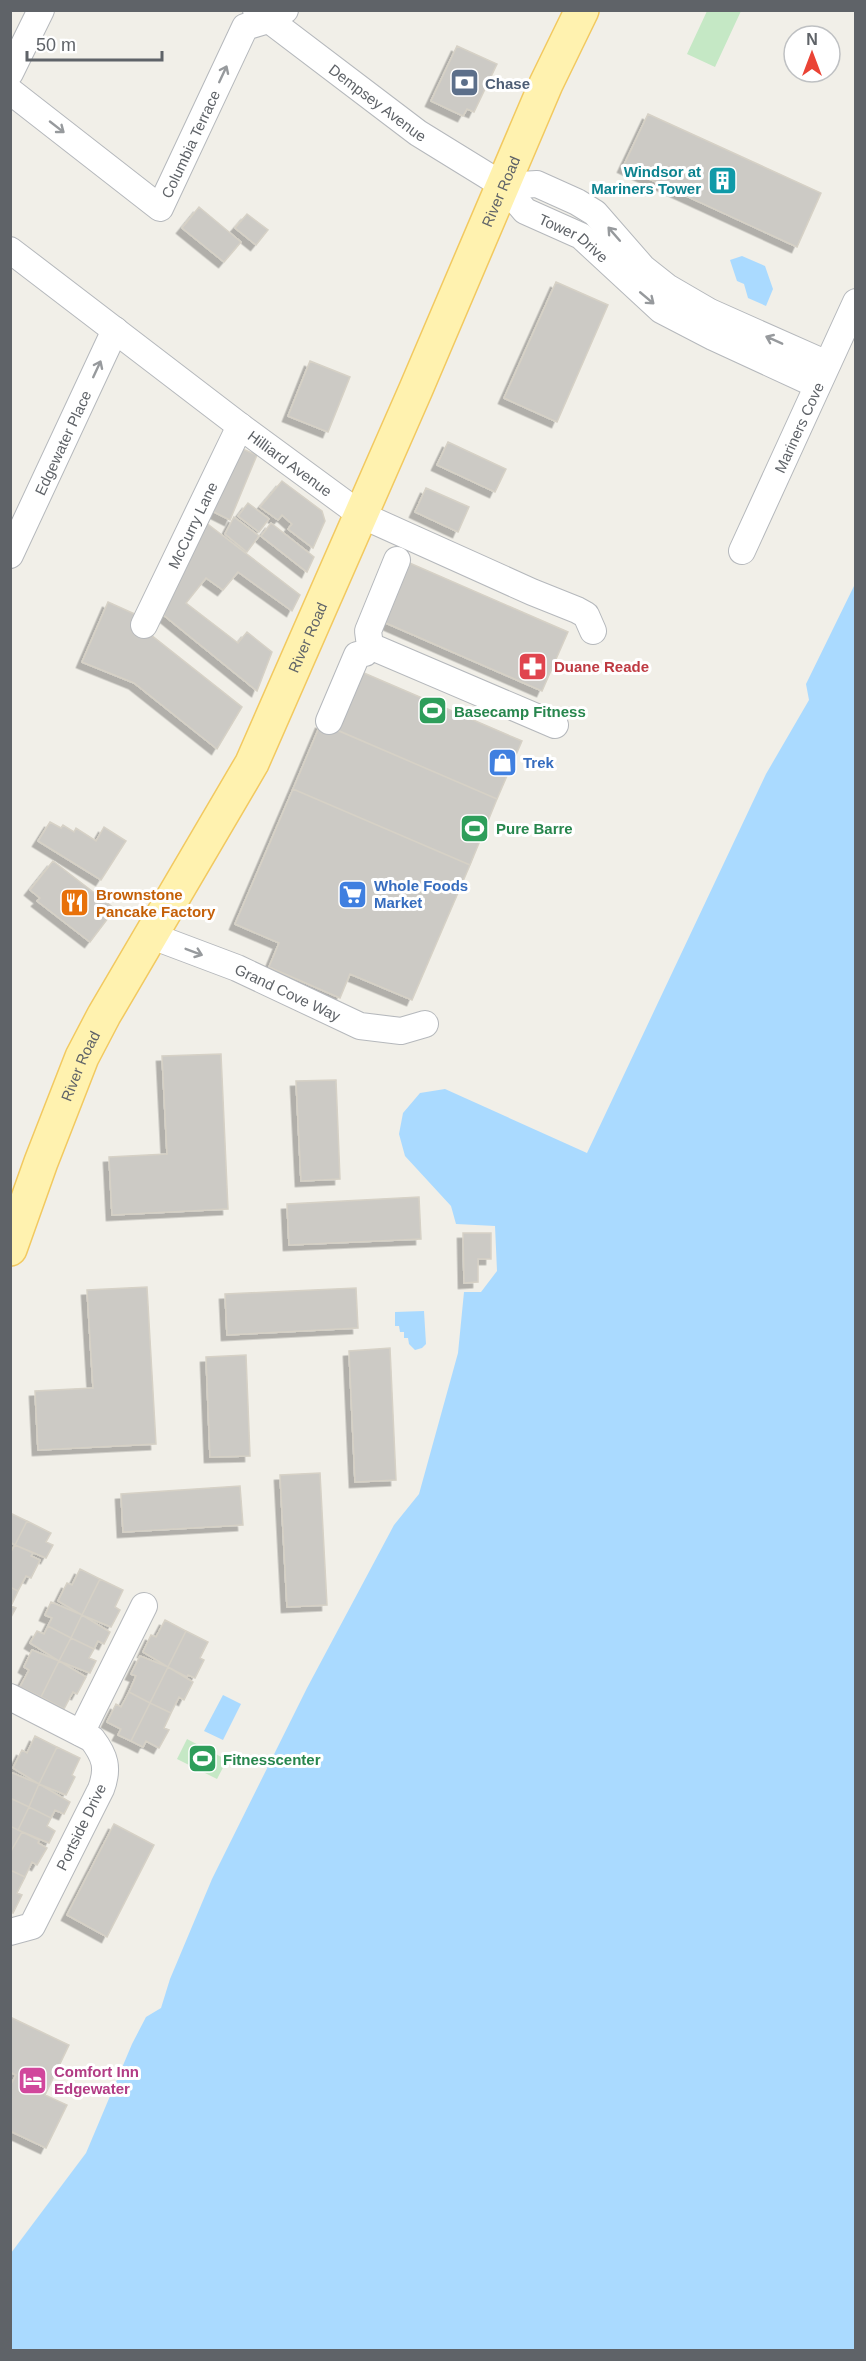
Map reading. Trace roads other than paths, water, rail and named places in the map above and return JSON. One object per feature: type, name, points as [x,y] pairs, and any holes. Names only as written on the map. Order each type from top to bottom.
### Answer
[{"type":"main road","name":"River Road","points":[[10,1249],[82,1057],[104,1015],[252,763],[504,186],[546,84],[582,10]]},
{"type":"street","points":[[10,73],[40,10]]},
{"type":"street","name":"Dempsey Avenue","points":[[270,14],[418,133],[504,186]]},
{"type":"street","name":"Columbia Terrace","points":[[10,92],[160,208],[245,27],[270,14]]},
{"type":"street","name":"Tower Drive","points":[[504,186],[537,184],[577,202],[595,213],[643,268],[667,287],[822,375]]},
{"type":"street","name":"Hilliard Avenue","points":[[10,250],[240,426],[361,515],[532,592],[578,610],[586,615],[592,631]]},
{"type":"street","name":"Mariners Cove","points":[[742,551],[855,302]]},
{"type":"street","name":"Edgewater Place","points":[[10,555],[115,330]]},
{"type":"street","name":"McCurry Lane","points":[[144,625],[240,426]]},
{"type":"street","points":[[329,721],[357,655],[365,653],[370,646],[368,631],[397,560]]},
{"type":"street","points":[[370,646],[555,725]]},
{"type":"street","name":"Grand Cove Way","points":[[152,936],[237,968],[360,1026],[401,1031],[425,1024]]},
{"type":"street","points":[[81,1733],[144,1606]]},
{"type":"street","name":"Portside Drive","points":[[10,1697],[92,1739],[101,1751],[106,1764],[106,1777],[21,1929]]},
{"type":"water","points":[[742,256],[765,266],[773,289],[766,306],[748,298],[744,284],[737,281],[730,260]]},
{"type":"water","points":[[855,584],[855,2350],[11,2350],[11,2253],[86,2153],[132,2044],[146,2017],[161,2008],[170,1979],[212,1879],[307,1688],[394,1525],[419,1494],[458,1353],[464,1292],[481,1292],[497,1271],[495,1226],[456,1224],[451,1206],[405,1156],[399,1134],[403,1113],[420,1093],[445,1089],[587,1153],[766,774],[809,700],[806,684]]},
{"type":"water","points":[[424,1311],[426,1344],[415,1350],[409,1344],[408,1338],[404,1338],[404,1332],[400,1332],[399,1326],[395,1326],[395,1312]]},
{"type":"water","points":[[223,1695],[241,1704],[223,1740],[204,1731]]},
{"type":"place","name":"Chase","points":[[464,83]]},
{"type":"place","name":"Windsor at Mariners Tower","points":[[722,180]]},
{"type":"place","name":"Duane Reade","points":[[533,666]]},
{"type":"place","name":"Basecamp Fitness","points":[[433,711]]},
{"type":"place","name":"Trek","points":[[502,762]]},
{"type":"place","name":"Pure Barre","points":[[475,828]]},
{"type":"place","name":"Whole Foods Market","points":[[353,894]]},
{"type":"place","name":"Brownstone Pancake Factory","points":[[75,903]]},
{"type":"place","name":"Fitnesscenter","points":[[202,1759]]},
{"type":"place","name":"Comfort Inn Edgewater","points":[[33,2080]]}]
